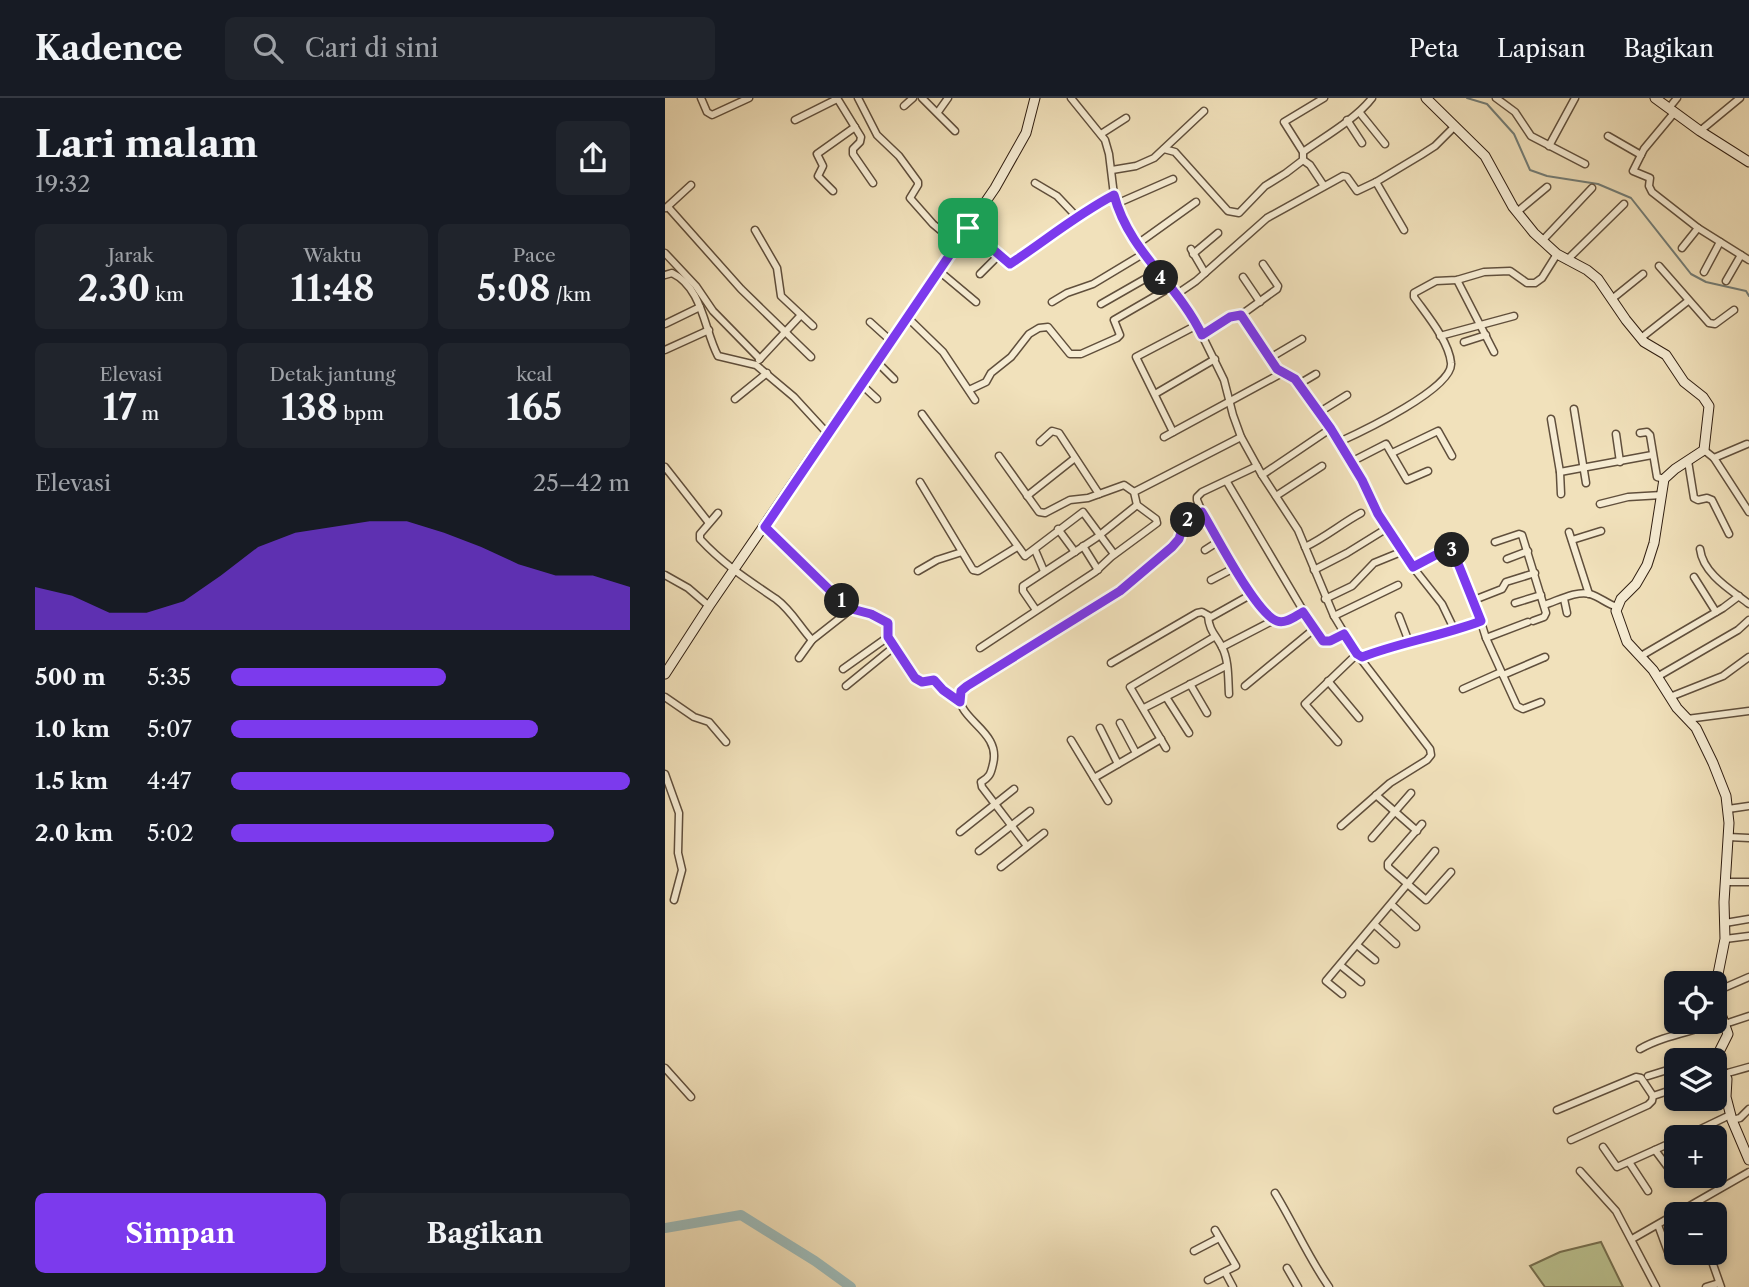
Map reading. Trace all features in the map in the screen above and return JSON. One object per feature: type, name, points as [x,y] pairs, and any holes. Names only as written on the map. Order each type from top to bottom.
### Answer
[{"type":"street","points":[[701,98],[707,112],[712,115],[749,98]]},
{"type":"street","points":[[858,98],[877,135],[899,156],[919,183],[910,198],[933,224],[957,244]]},
{"type":"street","points":[[904,106],[913,98]]},
{"type":"street","points":[[922,98],[955,131]]},
{"type":"street","points":[[938,112],[948,98]]},
{"type":"street","points":[[667,668],[862,385],[1016,154],[1026,134],[1035,98]]},
{"type":"street","points":[[1072,98],[1101,134],[1107,146],[1114,195],[1122,220],[1136,245],[1177,293],[1198,325],[1224,380],[1241,437],[1262,475],[1290,516],[1334,616],[1359,656],[1431,753],[1427,760],[1394,780],[1341,826]]},
{"type":"street","points":[[1324,98],[1284,122],[1324,186]]},
{"type":"street","points":[[1164,149],[1175,152],[1232,213],[1238,213],[1265,186],[1286,173],[1347,120],[1360,113],[1372,98]]},
{"type":"street","points":[[1426,98],[1485,156],[1517,212],[1542,241],[1557,254],[1593,274],[1641,338],[1666,355],[1684,382],[1708,403],[1704,450]]},
{"type":"street","points":[[1496,98],[1515,112],[1531,136],[1585,164]]},
{"type":"street","points":[[1549,146],[1575,98]]},
{"type":"street","points":[[1655,98],[1749,162]]},
{"type":"street","points":[[1677,98],[1635,165],[1634,173],[1649,177],[1652,192],[1698,228],[1749,260]]},
{"type":"street","points":[[1700,131],[1740,98]]},
{"type":"street","points":[[795,120],[837,99],[861,140],[853,149],[853,154],[873,183]]},
{"type":"street","points":[[1112,170],[1146,162],[1164,149],[1204,111]]},
{"type":"street","points":[[1360,113],[1385,144]]},
{"type":"street","points":[[1101,134],[1126,118]]},
{"type":"street","points":[[1347,120],[1363,144]]},
{"type":"street","points":[[1177,293],[1267,218],[1343,176],[1347,177],[1357,191],[1376,182],[1429,150],[1454,126]]},
{"type":"street","points":[[833,191],[818,176],[823,166],[817,154],[855,127]]},
{"type":"street","points":[[1608,136],[1641,155]]},
{"type":"street","points":[[1117,204],[1173,179]]},
{"type":"street","points":[[1376,182],[1404,230]]},
{"type":"street","points":[[1035,183],[1057,196],[1076,216]]},
{"type":"street","points":[[691,185],[666,208],[741,289],[811,357]]},
{"type":"street","points":[[1517,212],[1547,187]]},
{"type":"street","points":[[1542,241],[1592,188]]},
{"type":"street","points":[[968,228],[1011,264],[1076,216],[1114,195]]},
{"type":"street","points":[[1136,245],[1196,202]]},
{"type":"street","points":[[1567,260],[1623,204]]},
{"type":"street","points":[[1682,248],[1698,228]]},
{"type":"street","points":[[755,230],[777,268],[781,296],[813,326]]},
{"type":"street","points":[[1205,272],[1192,251],[1217,233]]},
{"type":"street","points":[[1704,272],[1720,242]]},
{"type":"street","points":[[665,253],[696,286],[713,312],[767,373],[794,397],[828,434]]},
{"type":"street","points":[[1052,302],[1067,293],[1093,284],[1143,254]]},
{"type":"street","points":[[1339,442],[1397,413],[1445,378],[1451,368],[1451,360],[1440,336],[1413,294],[1431,283],[1457,280],[1484,272],[1507,270],[1527,283],[1535,283],[1542,278],[1557,254]]},
{"type":"street","points":[[980,274],[999,255]]},
{"type":"street","points":[[1725,281],[1741,255]]},
{"type":"street","points":[[1202,335],[1230,317],[1241,315],[1278,288],[1263,264]]},
{"type":"street","points":[[1659,266],[1688,301],[1712,324],[1734,310]]},
{"type":"street","points":[[939,271],[976,302]]},
{"type":"street","points":[[1101,304],[1157,272]]},
{"type":"street","points":[[665,275],[672,273],[681,278],[700,307],[716,353],[721,358],[758,362]]},
{"type":"street","points":[[1612,299],[1643,274]]},
{"type":"street","points":[[1244,277],[1260,302]]},
{"type":"street","points":[[1457,280],[1495,352]]},
{"type":"street","points":[[969,390],[986,382],[991,373],[1005,363],[1034,330],[1051,328],[1070,354],[1081,354],[1117,338],[1121,335],[1114,320],[1171,287]]},
{"type":"street","points":[[1641,338],[1688,301]]},
{"type":"street","points":[[665,324],[700,307]]},
{"type":"street","points":[[758,362],[800,315]]},
{"type":"street","points":[[1241,315],[1270,358],[1282,373],[1299,384],[1331,429],[1401,552],[1442,604],[1455,631]]},
{"type":"street","points":[[1440,336],[1514,316]]},
{"type":"street","points":[[907,317],[943,352],[975,400]]},
{"type":"street","points":[[870,322],[891,341]]},
{"type":"street","points":[[1173,432],[1136,358],[1198,325]]},
{"type":"street","points":[[665,350],[709,330]]},
{"type":"street","points":[[1464,342],[1486,335]]},
{"type":"street","points":[[1270,358],[1302,339]]},
{"type":"street","points":[[1155,394],[1215,359]]},
{"type":"street","points":[[877,362],[894,379]]},
{"type":"street","points":[[735,399],[767,373]]},
{"type":"street","points":[[1164,437],[1282,373]]},
{"type":"street","points":[[1299,384],[1316,374]]},
{"type":"street","points":[[862,385],[877,399]]},
{"type":"street","points":[[1318,413],[1347,395]]},
{"type":"street","points":[[1574,409],[1586,483]]},
{"type":"street","points":[[922,414],[1025,556],[1083,512]]},
{"type":"street","points":[[1551,419],[1561,494]]},
{"type":"street","points":[[1262,475],[1331,429]]},
{"type":"street","points":[[1040,442],[1052,431],[1057,432],[1099,494]]},
{"type":"street","points":[[1392,453],[1438,431],[1452,456]]},
{"type":"street","points":[[1640,433],[1647,432],[1650,435],[1657,477],[1664,479]]},
{"type":"street","points":[[1616,434],[1619,462]]},
{"type":"street","points":[[1134,492],[1241,437]]},
{"type":"street","points":[[1351,462],[1385,444],[1407,480],[1428,471]]},
{"type":"street","points":[[1714,458],[1747,444]]},
{"type":"street","points":[[1704,450],[1714,458],[1749,512]]},
{"type":"street","points":[[1704,450],[1664,479],[1654,543],[1647,565],[1642,576],[1617,607],[1616,614],[1627,642],[1641,656],[1696,728],[1725,792],[1728,837],[1725,939],[1720,971]]},
{"type":"street","points":[[1560,472],[1652,455]]},
{"type":"street","points":[[980,648],[1098,570],[1114,554],[1156,525],[1156,519],[1137,505],[1131,487],[1120,485],[1084,499],[1070,500],[1042,513],[999,456]]},
{"type":"street","points":[[1027,496],[1075,458]]},
{"type":"street","points":[[1688,461],[1694,498],[1712,500],[1729,534]]},
{"type":"street","points":[[1257,466],[1199,494],[1197,500],[1234,568],[1260,606],[1274,620]]},
{"type":"street","points":[[1276,496],[1322,466]]},
{"type":"street","points":[[665,467],[709,523]]},
{"type":"street","points":[[920,482],[973,570],[977,571],[1017,547]]},
{"type":"street","points":[[1227,482],[1303,612],[1323,641],[1330,641],[1344,634]]},
{"type":"street","points":[[1739,495],[1749,490]]},
{"type":"street","points":[[1600,504],[1635,496],[1662,495]]},
{"type":"street","points":[[1084,499],[1083,512],[1114,554]]},
{"type":"street","points":[[1036,610],[1022,587],[1099,535],[1137,505]]},
{"type":"street","points":[[960,702],[961,691],[967,686],[1130,583],[1176,542],[1184,523],[1202,512]]},
{"type":"street","points":[[718,513],[698,537],[733,571],[777,600],[800,623],[812,640]]},
{"type":"street","points":[[1305,547],[1361,513]]},
{"type":"street","points":[[765,527],[848,608],[888,623],[888,637],[915,678],[922,682],[934,680],[960,702],[992,742],[995,759],[991,774],[981,785],[1027,846]]},
{"type":"street","points":[[1314,570],[1389,527]]},
{"type":"street","points":[[1058,529],[1075,552]]},
{"type":"street","points":[[1569,531],[1589,594]]},
{"type":"street","points":[[1572,540],[1601,531]]},
{"type":"street","points":[[1486,638],[1546,616],[1521,534],[1495,542]]},
{"type":"street","points":[[1205,550],[1219,541]]},
{"type":"street","points":[[1083,546],[1098,570]]},
{"type":"street","points":[[1413,567],[1451,549],[1518,709],[1541,702]]},
{"type":"street","points":[[1700,549],[1701,558],[1714,575],[1749,604]]},
{"type":"street","points":[[1035,550],[1044,571]]},
{"type":"street","points":[[1507,559],[1528,551]]},
{"type":"street","points":[[918,571],[937,560],[962,552]]},
{"type":"street","points":[[1325,599],[1352,586],[1374,563],[1401,552]]},
{"type":"street","points":[[1211,580],[1234,568]]},
{"type":"street","points":[[1474,600],[1502,589],[1506,582],[1535,573]]},
{"type":"street","points":[[665,575],[688,588],[709,606]]},
{"type":"street","points":[[1693,578],[1716,612]]},
{"type":"street","points":[[1334,616],[1398,585]]},
{"type":"street","points":[[1111,663],[1197,613],[1215,615],[1252,594]]},
{"type":"street","points":[[1544,605],[1578,594],[1589,594],[1617,607]]},
{"type":"street","points":[[1515,603],[1541,595]]},
{"type":"street","points":[[1641,656],[1739,596]]},
{"type":"street","points":[[1564,599],[1567,613]]},
{"type":"street","points":[[799,658],[812,640],[845,614],[848,608]]},
{"type":"street","points":[[1222,647],[1274,620],[1287,621],[1303,612]]},
{"type":"street","points":[[1208,616],[1209,628],[1222,647],[1229,694]]},
{"type":"street","points":[[1399,616],[1409,642]]},
{"type":"street","points":[[1657,677],[1738,630],[1749,620]]},
{"type":"street","points":[[1338,742],[1305,704],[1328,681],[1359,656],[1455,631],[1481,621]]},
{"type":"street","points":[[1245,686],[1314,629]]},
{"type":"street","points":[[843,668],[888,637]]},
{"type":"street","points":[[1166,748],[1130,687],[1214,637]]},
{"type":"street","points":[[846,686],[895,646]]},
{"type":"street","points":[[1463,689],[1545,657]]},
{"type":"street","points":[[1670,697],[1723,676],[1749,657]]},
{"type":"street","points":[[1143,708],[1226,666]]},
{"type":"street","points":[[1328,681],[1359,718]]},
{"type":"street","points":[[1190,684],[1207,713]]},
{"type":"street","points":[[1166,696],[1189,733]]},
{"type":"street","points":[[665,697],[694,717],[709,722],[726,742]]},
{"type":"street","points":[[1687,719],[1749,711]]},
{"type":"street","points":[[1120,723],[1136,753]]},
{"type":"street","points":[[1100,728],[1118,764]]},
{"type":"street","points":[[1094,778],[1161,739]]},
{"type":"street","points":[[1071,740],[1108,801]]},
{"type":"street","points":[[665,774],[679,813],[678,853],[682,870],[674,900]]},
{"type":"street","points":[[960,832],[1014,789]]},
{"type":"street","points":[[1372,838],[1411,793]]},
{"type":"street","points":[[1376,795],[1417,831]]},
{"type":"street","points":[[1728,809],[1749,806]]},
{"type":"street","points":[[979,850],[1030,811]]},
{"type":"street","points":[[1422,824],[1387,864],[1388,868],[1426,900],[1451,872]]},
{"type":"street","points":[[1001,867],[1044,833]]},
{"type":"street","points":[[1728,837],[1749,838]]},
{"type":"street","points":[[1342,994],[1326,981],[1435,852]]},
{"type":"street","points":[[1725,882],[1749,882]]},
{"type":"street","points":[[1392,905],[1416,927]]},
{"type":"street","points":[[1725,923],[1749,919]]},
{"type":"street","points":[[1375,925],[1396,944]]},
{"type":"street","points":[[1725,939],[1749,936]]},
{"type":"street","points":[[1357,945],[1375,960]]},
{"type":"street","points":[[1340,965],[1361,982]]},
{"type":"street","points":[[1727,986],[1749,977]]},
{"type":"street","points":[[1727,1021],[1749,1016]]},
{"type":"street","points":[[1721,1048],[1727,1031]]},
{"type":"street","points":[[1640,1049],[1655,1041],[1684,1034]]},
{"type":"street","points":[[1727,1072],[1749,1067]]},
{"type":"street","points":[[665,1068],[691,1097]]},
{"type":"street","points":[[1648,1076],[1664,1071]]},
{"type":"street","points":[[1557,1110],[1636,1077],[1641,1078],[1653,1096],[1648,1105],[1571,1140]]},
{"type":"street","points":[[1653,1096],[1664,1092]]},
{"type":"street","points":[[1727,1101],[1731,1118],[1749,1160]]},
{"type":"street","points":[[1714,1125],[1731,1118],[1740,1118],[1749,1109]]},
{"type":"street","points":[[1603,1147],[1615,1167],[1664,1146]]},
{"type":"street","points":[[1655,1150],[1664,1162]]},
{"type":"street","points":[[1629,1163],[1649,1191]]},
{"type":"street","points":[[1580,1171],[1616,1211],[1656,1287]]},
{"type":"street","points":[[1632,1239],[1749,1172]]},
{"type":"street","points":[[1275,1193],[1294,1231],[1329,1287]]},
{"type":"street","points":[[1658,1225],[1664,1241]]},
{"type":"street","points":[[1208,1280],[1236,1266],[1215,1230]]},
{"type":"street","points":[[1194,1251],[1220,1238]]},
{"type":"street","points":[[1706,1287],[1720,1285],[1713,1265]]},
{"type":"street","points":[[1287,1268],[1298,1287]]},
{"type":"street","points":[[1225,1272],[1233,1287]]},
{"type":"green space","points":[[1601,1242],[1623,1287],[1545,1287],[1530,1266],[1560,1252]]},
{"type":"waterway","points":[[1467,98],[1487,104],[1514,134],[1530,170],[1547,176],[1598,184],[1631,198],[1691,274],[1706,282],[1746,291],[1749,296]]},
{"type":"waterway","points":[[665,1228],[741,1215],[851,1287]]},
{"type":"route","points":[[1114,195],[1122,220],[1134,241],[1163,280],[1177,293],[1202,335],[1236,314],[1243,317],[1277,369],[1295,379],[1331,429],[1362,480],[1378,514],[1413,567],[1449,548],[1453,551],[1481,621],[1362,657],[1344,634],[1326,642],[1320,639],[1303,612],[1283,622],[1278,622],[1268,615],[1234,568],[1202,512],[1184,523],[1179,539],[1130,583],[967,686],[959,695],[960,702],[934,680],[918,681],[888,637],[888,623],[855,608],[848,608],[765,527],[968,228],[1010,264],[1032,251],[1079,214],[1114,195]]}]
